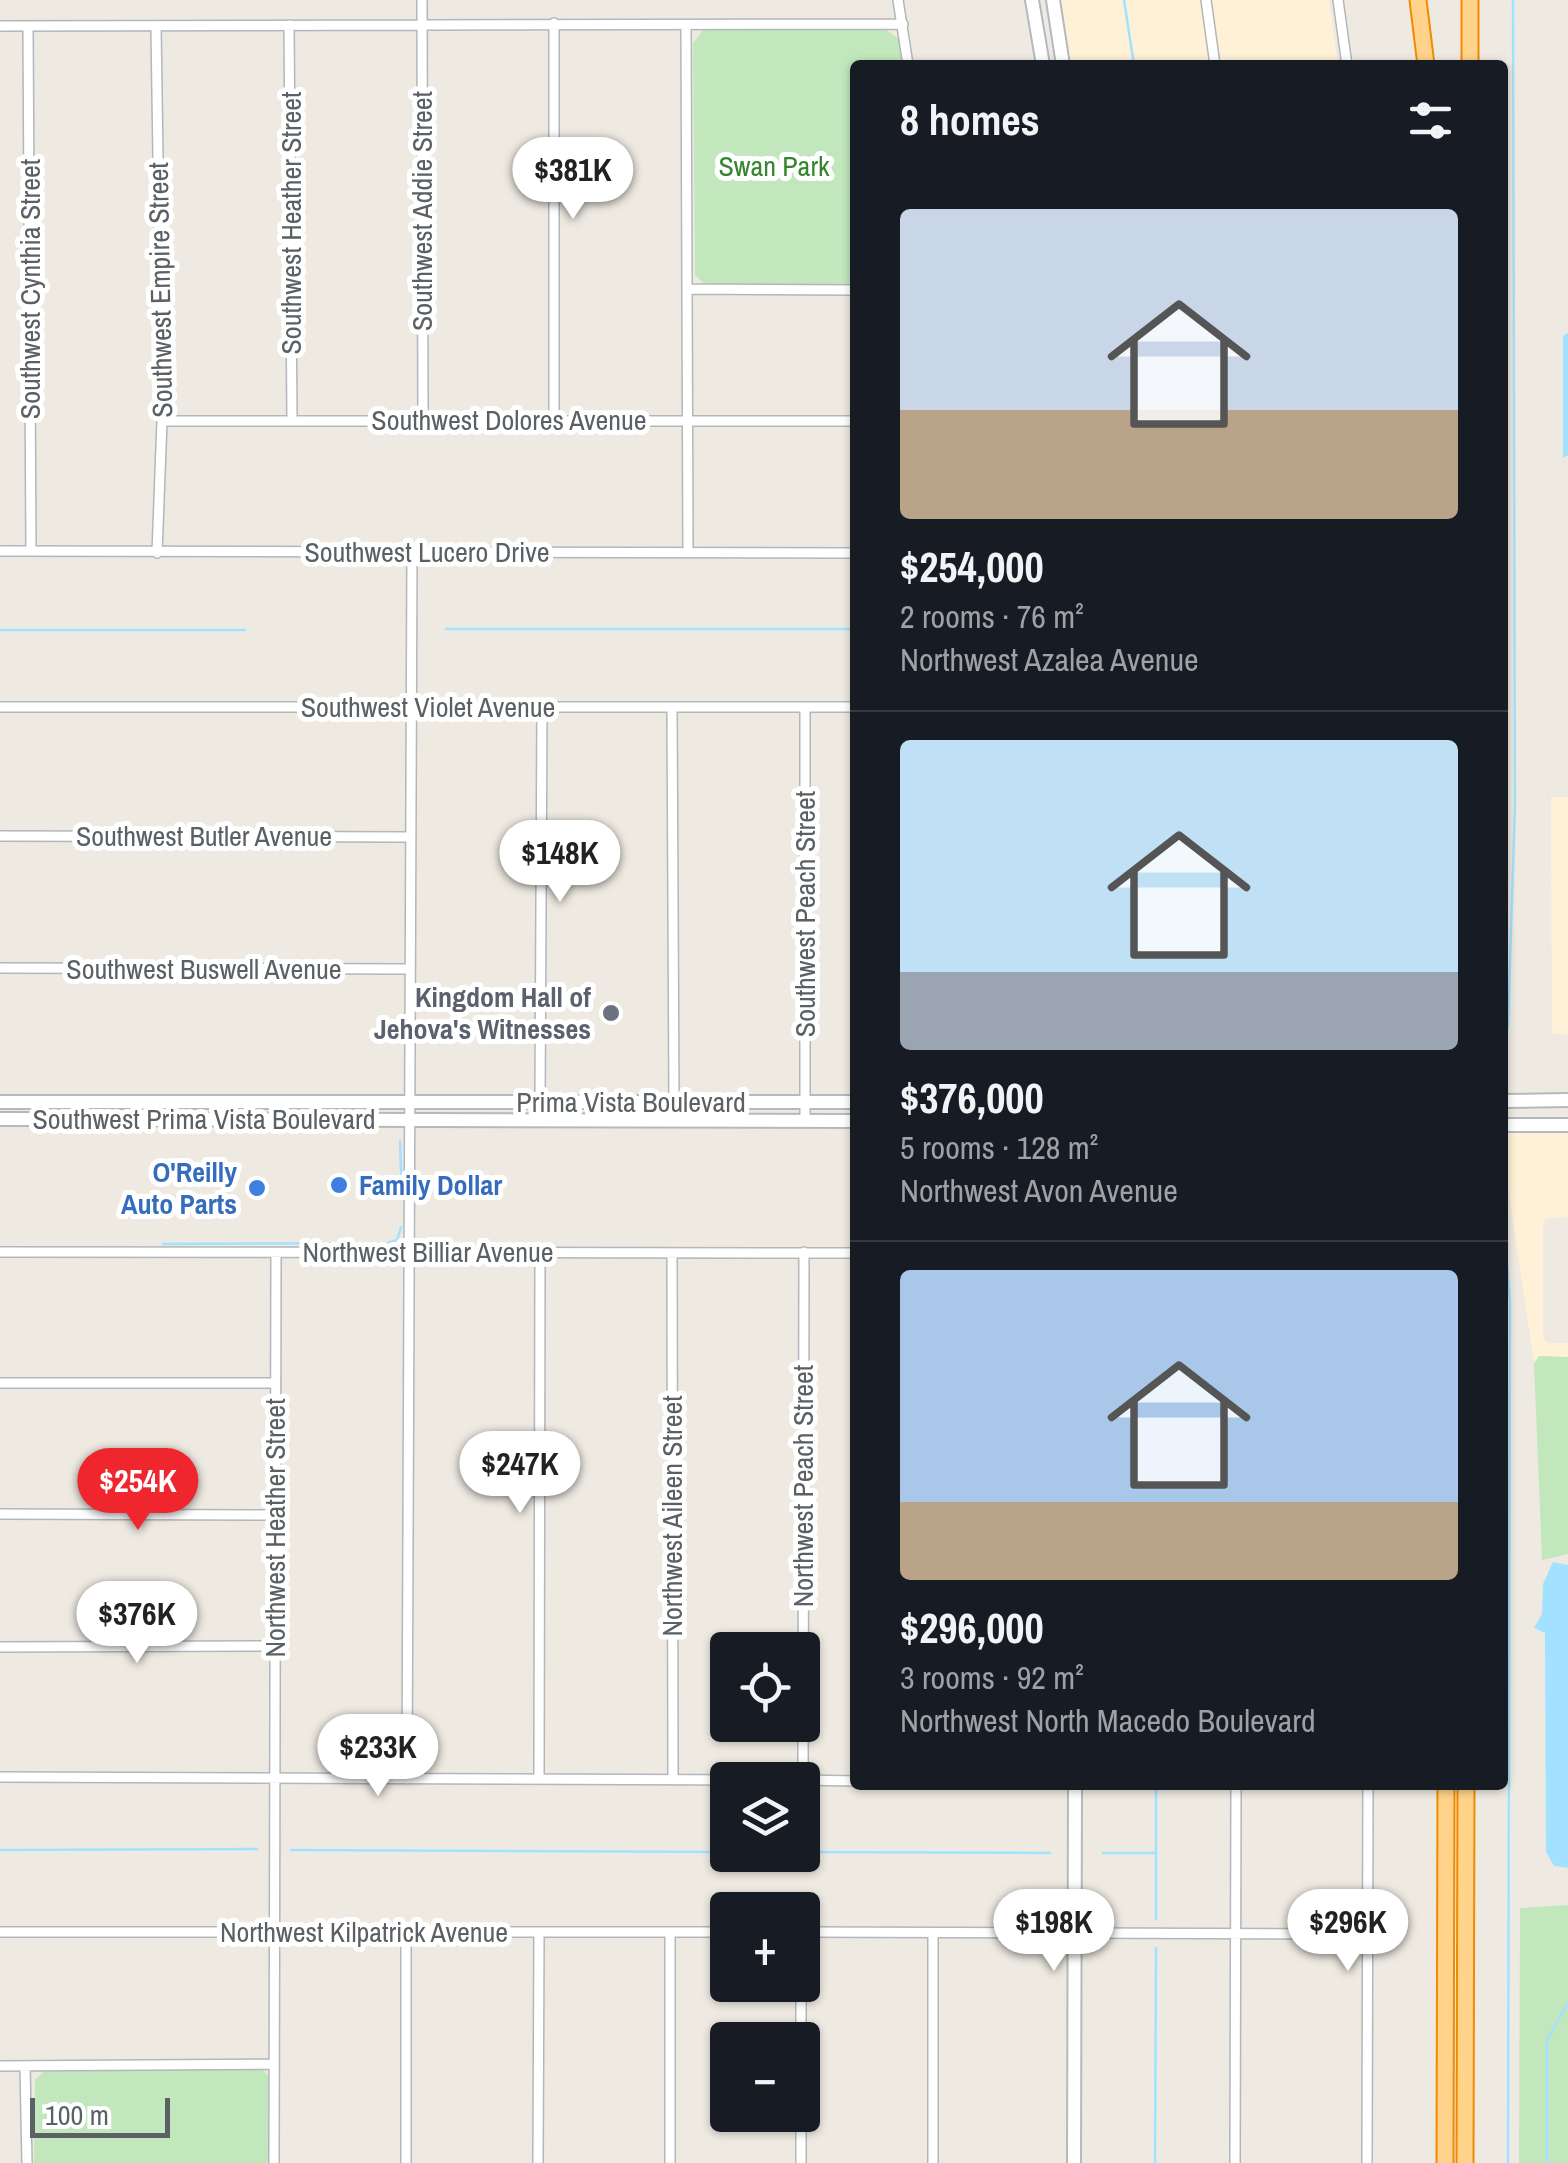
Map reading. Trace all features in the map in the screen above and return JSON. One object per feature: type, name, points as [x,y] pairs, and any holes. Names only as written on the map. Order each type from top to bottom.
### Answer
[{"type":"highway","points":[[1418,0],[1425,60]]},
{"type":"highway","points":[[1470,0],[1470,60]]},
{"type":"highway","points":[[1445,2163],[1446,1790]]},
{"type":"highway","points":[[1465,2163],[1466,1790]]},
{"type":"main road","points":[[1036,0],[1048,31],[1058,32]]},
{"type":"main road","points":[[1036,0],[1041,60]]},
{"type":"main road","points":[[1053,0],[1061,60]]},
{"type":"main road","points":[[1040,50],[1053,52],[1058,60]]},
{"type":"main road","points":[[1508,1101],[1568,1100]]},
{"type":"main road","name":"Southwest Prima Vista Boulevard","points":[[0,1102],[408,1102]]},
{"type":"main road","name":"Prima Vista Boulevard","points":[[408,1102],[850,1102]]},
{"type":"main road","name":"Prima Vista Boulevard","points":[[408,1118],[850,1121]]},
{"type":"main road","name":"Southwest Prima Vista Boulevard","points":[[0,1119],[408,1118]]},
{"type":"main road","points":[[1508,1125],[1568,1126]]},
{"type":"main road","points":[[1074,2163],[1075,1790]]},
{"type":"street","name":"Southwest Addie Street","points":[[422,0],[423,421]]},
{"type":"street","points":[[898,0],[907,60]]},
{"type":"street","points":[[1206,0],[1214,60]]},
{"type":"street","points":[[1338,0],[1347,60]]},
{"type":"street","points":[[554,24],[554,420]]},
{"type":"street","points":[[0,26],[903,24]]},
{"type":"street","name":"Southwest Heather Street","points":[[289,25],[292,420]]},
{"type":"street","points":[[686,25],[688,552]]},
{"type":"street","name":"Southwest Cynthia Street","points":[[28,26],[31,551]]},
{"type":"street","name":"Southwest Empire Street","points":[[156,27],[162,421],[157,552]]},
{"type":"street","points":[[688,290],[850,290]]},
{"type":"street","name":"Southwest Dolores Avenue","points":[[162,421],[850,421]]},
{"type":"street","name":"Southwest Lucero Drive","points":[[0,551],[850,553]]},
{"type":"street","points":[[407,1779],[412,551]]},
{"type":"street","name":"Southwest Violet Avenue","points":[[0,706],[850,708]]},
{"type":"street","points":[[540,1102],[542,707]]},
{"type":"street","points":[[672,708],[674,1102]]},
{"type":"street","name":"Southwest Peach Street","points":[[805,1120],[806,708]]},
{"type":"street","name":"Southwest Butler Avenue","points":[[0,836],[409,837]]},
{"type":"street","name":"Southwest Buswell Avenue","points":[[0,968],[409,969]]},
{"type":"street","name":"Northwest Billiar Avenue","points":[[0,1252],[850,1252]]},
{"type":"street","name":"Northwest Heather Street","points":[[274,2163],[276,1252]]},
{"type":"street","points":[[539,1780],[540,1252]]},
{"type":"street","name":"Northwest Peach Street","points":[[803,1762],[804,1252]]},
{"type":"street","name":"Northwest Aileen Street","points":[[672,1253],[672,1780]]},
{"type":"street","points":[[0,1383],[275,1383]]},
{"type":"street","points":[[0,1514],[276,1515]]},
{"type":"street","points":[[0,1647],[275,1646]]},
{"type":"street","points":[[0,1777],[710,1780]]},
{"type":"street","points":[[820,1780],[850,1781]]},
{"type":"street","points":[[1236,1790],[1236,2163]]},
{"type":"street","points":[[1367,2163],[1368,1790]]},
{"type":"street","name":"Northwest Kilpatrick Avenue","points":[[0,1932],[710,1932]]},
{"type":"street","points":[[670,1932],[670,2163]]},
{"type":"street","points":[[820,1932],[1368,1934]]},
{"type":"street","points":[[406,1933],[406,2163]]},
{"type":"street","points":[[538,2163],[539,1933]]},
{"type":"street","points":[[933,1933],[933,2163]]},
{"type":"street","points":[[0,2066],[274,2064]]},
{"type":"street","points":[[26,2066],[27,2163]]},
{"type":"street","points":[[801,2132],[801,2163]]},
{"type":"shaded area","points":[[1058,0],[1201,0],[1209,60],[1067,60]]},
{"type":"shaded area","points":[[1210,0],[1329,0],[1337,60],[1219,60]]},
{"type":"shaded area","points":[[1551,797],[1568,797],[1568,1035],[1552,1033]]},
{"type":"shaded area","points":[[1508,1131],[1568,1132],[1568,1217],[1546,1218],[1543,1223],[1543,1337],[1547,1343],[1568,1343],[1568,1357],[1544,1356],[1534,1363],[1508,1187]]},
{"type":"green space","name":"Swan Park","points":[[887,30],[901,41],[904,60],[850,60],[850,286],[706,285],[695,275],[693,43],[702,31]]},
{"type":"green space","points":[[1539,1356],[1568,1357],[1568,1554],[1542,1560],[1534,1363]]},
{"type":"green space","points":[[1568,1905],[1568,2163],[1519,2163],[1520,1908]]},
{"type":"green space","points":[[46,2069],[263,2069],[269,2077],[271,2163],[34,2163],[35,2080]]},
{"type":"water","points":[[1568,333],[1568,455],[1563,458],[1563,336]]},
{"type":"water","points":[[1553,1562],[1568,1565],[1568,1868],[1554,1866],[1546,1852],[1545,1633],[1534,1628],[1542,1614],[1543,1584]]},
{"type":"waterway","points":[[1124,0],[1133,60]]},
{"type":"waterway","points":[[1508,1027],[1515,806],[1513,0]]},
{"type":"waterway","points":[[446,629],[850,629]]},
{"type":"waterway","points":[[0,630],[245,630]]},
{"type":"waterway","points":[[400,1141],[402,1195]]},
{"type":"waterway","points":[[163,1244],[387,1243],[397,1240],[401,1227]]},
{"type":"waterway","points":[[1508,1276],[1508,2163]]},
{"type":"waterway","points":[[1156,1790],[1156,1919]]},
{"type":"waterway","points":[[0,1850],[257,1849]]},
{"type":"waterway","points":[[291,1850],[710,1852]]},
{"type":"waterway","points":[[820,1852],[1050,1853]]},
{"type":"waterway","points":[[1103,1853],[1156,1853]]},
{"type":"waterway","points":[[1155,2163],[1156,1948]]},
{"type":"waterway","points":[[1547,2163],[1547,2040],[1568,2003]]},
{"type":"place","name":"Kingdom Hall of Jehova's Witnesses","points":[[611,1013]]},
{"type":"place","name":"Family Dollar","points":[[339,1185]]},
{"type":"place","name":"O'Reilly Auto Parts","points":[[257,1188]]}]
